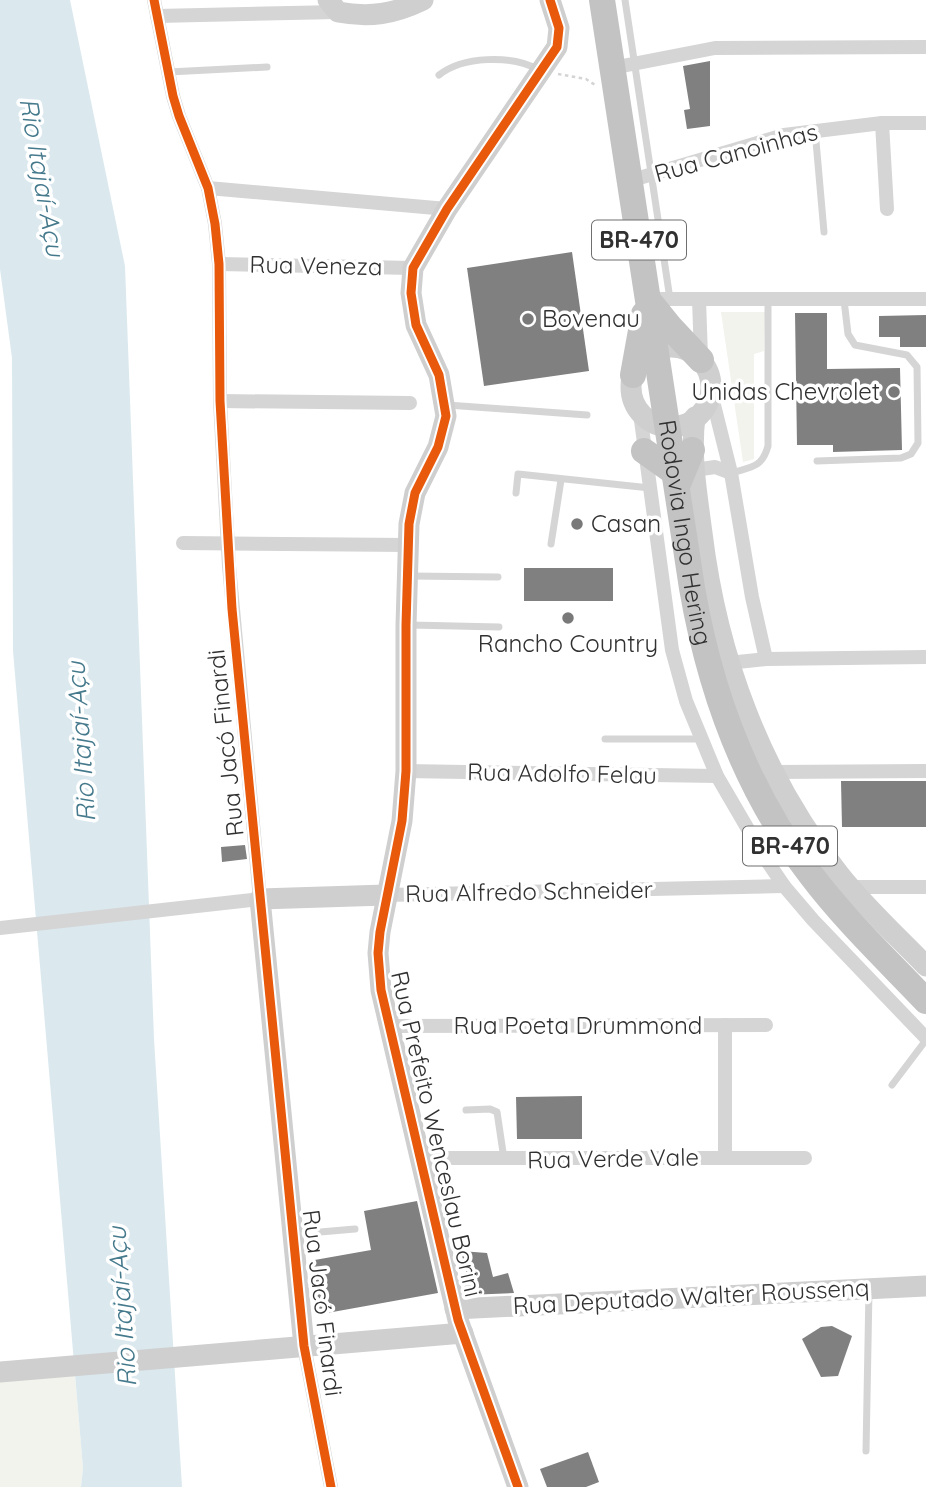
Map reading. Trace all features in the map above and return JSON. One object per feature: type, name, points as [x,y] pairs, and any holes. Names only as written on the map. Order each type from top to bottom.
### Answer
[{"type":"highway","name":"Rodovia Ingo Hering","points":[[602,0],[615,73],[641,178],[659,299],[656,350],[668,427],[684,470],[692,588],[706,659],[727,722],[775,823],[812,877],[926,1001]]},
{"type":"highway","points":[[659,299],[670,327],[701,360]]},
{"type":"highway","points":[[633,375],[640,331],[659,299]]},
{"type":"highway","points":[[644,451],[684,470]]},
{"type":"street","name":"Rua Jacó Finardi","points":[[154,0],[179,116],[208,188],[215,224],[219,264],[220,401],[228,543],[260,899],[301,1321],[330,1487]]},
{"type":"street","points":[[157,16],[333,6],[377,15],[403,9],[423,0]]},
{"type":"street","name":"Rua Prefeito Wenceslau Borini","points":[[518,1487],[456,1309],[381,990],[378,953],[386,895],[402,821],[406,771],[408,545],[415,493],[443,435],[446,405],[439,375],[416,325],[411,293],[413,268],[447,209],[557,47],[557,16],[550,0]]},
{"type":"street","points":[[615,73],[715,48],[926,47]]},
{"type":"street","points":[[882,123],[887,209]]},
{"type":"street","name":"Rua Canoinhas","points":[[641,178],[784,135],[882,123],[926,123]]},
{"type":"street","points":[[208,188],[447,209]]},
{"type":"street","name":"Rua Veneza","points":[[219,264],[413,268]]},
{"type":"street","points":[[659,299],[926,299]]},
{"type":"street","points":[[699,299],[701,360]]},
{"type":"street","points":[[766,659],[752,597],[731,473],[711,393],[710,376],[701,360],[688,350],[672,346],[656,350],[641,360],[633,375],[632,395],[640,413],[672,650],[686,701],[718,776],[784,886],[926,1039]]},
{"type":"street","points":[[640,413],[652,423],[668,427],[680,425],[695,417],[711,393]]},
{"type":"street","points":[[220,401],[410,403]]},
{"type":"street","points":[[695,417],[684,470],[728,663],[775,772],[800,820],[850,887],[926,966]]},
{"type":"street","points":[[684,470],[715,467],[731,473]]},
{"type":"street","points":[[183,543],[408,545]]},
{"type":"street","points":[[728,663],[766,659],[926,657]]},
{"type":"street","name":"Rua Adolfo Felau","points":[[406,771],[718,776]]},
{"type":"street","points":[[775,772],[926,771]]},
{"type":"street","name":"Rua Alfredo Schneider","points":[[0,928],[260,899],[784,886]]},
{"type":"street","points":[[850,887],[926,887]]},
{"type":"street","points":[[725,1025],[725,1158]]},
{"type":"street","name":"Rua Poeta Drummond","points":[[390,1026],[766,1025]]},
{"type":"street","name":"Rua Verde Vale","points":[[420,1158],[805,1158]]},
{"type":"street","name":"Rua Deputado Walter Roussenq","points":[[456,1309],[926,1286]]},
{"type":"street","points":[[240,1351],[301,1321]]},
{"type":"street","points":[[0,1372],[463,1333]]},
{"type":"lane","points":[[615,73],[625,0]]},
{"type":"lane","points":[[439,75],[449,67],[474,60],[519,62],[541,71]]},
{"type":"lane","points":[[169,72],[267,67]]},
{"type":"lane","points":[[814,130],[824,232]]},
{"type":"lane","points":[[731,473],[759,464],[765,458],[768,446],[768,299]]},
{"type":"lane","points":[[817,461],[901,458],[911,454],[918,443],[916,367],[907,355],[855,345],[848,334],[844,299]]},
{"type":"lane","points":[[446,405],[587,415]]},
{"type":"lane","points":[[516,493],[518,474],[650,488]]},
{"type":"lane","points":[[551,544],[561,480]]},
{"type":"lane","points":[[407,576],[498,577]]},
{"type":"lane","points":[[406,625],[499,627]]},
{"type":"lane","points":[[606,740],[701,738]]},
{"type":"lane","points":[[892,1085],[926,1039]]},
{"type":"lane","points":[[466,1110],[497,1112],[504,1160]]},
{"type":"lane","points":[[293,1234],[355,1229]]},
{"type":"lane","points":[[866,1451],[869,1289]]},
{"type":"path","points":[[541,71],[586,79],[615,73]]},
{"type":"shaded area","points":[[721,312],[765,312],[764,351],[754,354],[754,459],[743,462]]},
{"type":"shaded area","points":[[75,1375],[83,1468],[81,1487],[0,1487],[0,1380]]},
{"type":"water","name":"Rio Itajaí-Açu","points":[[0,0],[70,0],[125,266],[154,1039],[182,1487],[81,1487],[83,1468],[13,651],[12,358],[0,269]]},
{"type":"building","points":[[710,61],[710,126],[687,129],[684,110],[690,109],[683,66]]},
{"type":"building","name":"Bovenau","points":[[572,252],[589,371],[484,386],[467,268]]},
{"type":"building","points":[[795,313],[827,313],[827,369],[900,368],[902,450],[833,452],[833,445],[797,445]]},
{"type":"building","points":[[926,315],[926,347],[900,347],[900,337],[879,337],[879,316]]},
{"type":"building","points":[[524,568],[613,568],[613,601],[524,601]]},
{"type":"building","points":[[841,781],[926,781],[926,827],[842,827]]},
{"type":"building","points":[[245,845],[247,859],[222,862],[221,847]]},
{"type":"building","points":[[582,1096],[582,1139],[517,1139],[516,1097]]},
{"type":"building","points":[[417,1201],[438,1293],[316,1315],[309,1261],[371,1250],[364,1211]]},
{"type":"building","points":[[461,1251],[487,1253],[493,1277],[508,1273],[514,1293],[467,1295],[464,1285],[469,1284]]},
{"type":"building","points":[[832,1326],[852,1336],[838,1376],[821,1377],[802,1339],[821,1327]]},
{"type":"building","points":[[588,1452],[599,1482],[586,1487],[547,1487],[540,1469]]},
{"type":"cycle path","points":[[154,0],[173,96],[208,188],[215,224],[219,264],[220,401],[232,609],[304,1346],[331,1487]]},
{"type":"cycle path","points":[[518,1487],[458,1320],[381,990],[378,953],[402,821],[406,771],[409,524],[415,493],[438,447],[446,416],[439,375],[416,325],[411,293],[413,268],[447,209],[557,47],[559,28],[550,0]]},
{"type":"place","name":"Bovenau","points":[[528,319]]},
{"type":"place","name":"Unidas Chevrolet","points":[[894,392]]},
{"type":"place","name":"Casan","points":[[577,524]]},
{"type":"place","name":"Rancho Country","points":[[568,618]]}]
